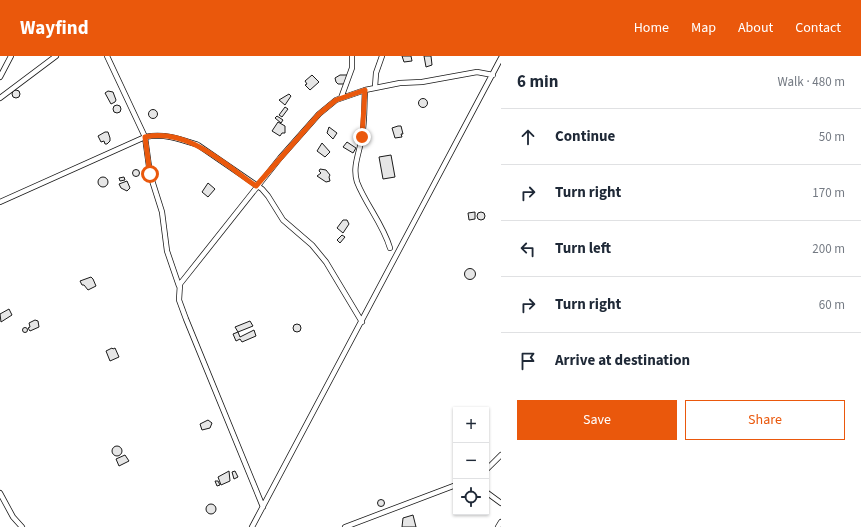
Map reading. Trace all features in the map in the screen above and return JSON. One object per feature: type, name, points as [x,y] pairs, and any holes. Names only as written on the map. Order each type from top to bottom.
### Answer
[{"type":"street","points":[[0,77],[11,56]]},
{"type":"street","points":[[0,98],[56,56]]},
{"type":"street","points":[[107,56],[145,137],[150,174],[162,212],[167,251],[179,286],[179,300],[263,507]]},
{"type":"street","points":[[341,98],[352,68],[352,56]]},
{"type":"street","points":[[375,88],[376,73],[382,56]]},
{"type":"street","points":[[252,527],[501,58]]},
{"type":"street","points":[[179,286],[256,186],[319,114],[341,98],[375,88],[477,72],[493,75]]},
{"type":"street","points":[[365,90],[362,137],[355,172],[358,182],[380,222],[390,248]]},
{"type":"street","points":[[0,202],[145,137],[156,134],[198,145],[268,196],[283,220],[312,245],[326,262],[362,322]]},
{"type":"street","points":[[489,467],[501,455]]},
{"type":"street","points":[[345,527],[453,486]]},
{"type":"street","points":[[0,493],[13,517],[22,527]]},
{"type":"street","points":[[489,494],[501,503]]},
{"type":"street","points":[[498,527],[501,522]]},
{"type":"building","points":[[402,56],[411,56],[412,61],[404,62]]},
{"type":"building","points":[[424,56],[431,56],[432,65],[426,67]]},
{"type":"building","points":[[312,75],[319,82],[310,90],[305,85],[307,84],[305,81]]},
{"type":"building","points":[[340,75],[348,75],[345,84],[338,84],[336,82],[335,78]]},
{"type":"building","points":[[16,90],[19,91],[19,97],[16,98],[13,97],[12,94],[13,91]]},
{"type":"building","points":[[108,91],[113,92],[116,100],[111,104],[105,93]]},
{"type":"building","points":[[289,94],[291,96],[285,105],[279,100]]},
{"type":"building","points":[[423,98],[428,103],[423,108],[418,103]]},
{"type":"building","points":[[115,105],[119,105],[121,109],[119,113],[115,113],[113,111],[113,107]]},
{"type":"building","points":[[285,107],[288,109],[282,117],[279,115]]},
{"type":"building","points":[[153,109],[158,114],[153,119],[148,114]]},
{"type":"building","points":[[277,116],[283,120],[281,123],[275,118]]},
{"type":"building","points":[[278,122],[285,126],[285,133],[282,133],[280,136],[272,131]]},
{"type":"building","points":[[401,126],[403,134],[401,134],[402,137],[395,138],[392,128]]},
{"type":"building","points":[[329,127],[337,133],[333,139],[327,133]]},
{"type":"building","points":[[108,132],[110,138],[110,141],[107,144],[105,144],[104,141],[101,142],[98,136]]},
{"type":"building","points":[[347,142],[356,148],[353,153],[343,147]]},
{"type":"building","points":[[322,143],[330,152],[325,157],[317,151]]},
{"type":"building","points":[[391,155],[395,177],[383,179],[379,157]]},
{"type":"building","points":[[320,169],[326,170],[330,175],[330,181],[326,182],[317,176],[321,173],[319,171]]},
{"type":"building","points":[[136,170],[139,173],[136,176],[133,173]]},
{"type":"building","points":[[103,177],[108,182],[103,187],[98,182]]},
{"type":"building","points":[[124,177],[125,180],[120,181],[119,178]]},
{"type":"building","points":[[127,181],[130,188],[127,191],[121,188],[119,184]]},
{"type":"building","points":[[208,183],[215,189],[208,197],[202,192]]},
{"type":"building","points":[[475,212],[475,219],[469,220],[468,213]]},
{"type":"building","points":[[479,212],[483,212],[485,216],[483,220],[479,220],[477,218],[477,214]]},
{"type":"building","points":[[343,220],[347,220],[349,224],[343,233],[337,228]]},
{"type":"building","points":[[342,235],[345,237],[340,243],[337,240]]},
{"type":"building","points":[[468,269],[472,269],[474,270],[474,278],[468,279],[465,276],[465,272]]},
{"type":"building","points":[[91,277],[96,286],[88,290],[80,281]]},
{"type":"building","points":[[9,309],[12,315],[1,322],[0,314]]},
{"type":"building","points":[[35,320],[38,321],[39,327],[30,331],[28,328],[30,327],[29,323]]},
{"type":"building","points":[[250,321],[253,326],[238,332],[235,327]]},
{"type":"building","points":[[295,324],[299,324],[301,328],[299,332],[295,332],[293,330],[293,326]]},
{"type":"building","points":[[25,327],[28,330],[25,333],[22,330]]},
{"type":"building","points":[[254,330],[256,336],[242,342],[240,339],[236,341],[233,334],[238,332],[240,337]]},
{"type":"building","points":[[115,348],[119,357],[110,361],[106,351]]},
{"type":"building","points":[[208,420],[212,423],[210,428],[202,430],[200,424]]},
{"type":"building","points":[[117,446],[122,451],[117,456],[112,451]]},
{"type":"building","points":[[125,455],[129,461],[119,466],[116,459]]},
{"type":"building","points":[[229,471],[230,481],[221,485],[218,477]]},
{"type":"building","points":[[235,471],[238,477],[234,479],[232,472]]},
{"type":"building","points":[[215,481],[218,481],[220,485],[217,486]]},
{"type":"building","points":[[381,499],[384,500],[384,506],[381,507],[378,506],[377,503],[378,500]]},
{"type":"building","points":[[211,504],[216,509],[211,514],[206,509]]},
{"type":"building","points":[[413,515],[416,527],[402,527],[403,518]]},
{"type":"route","points":[[150,174],[145,137],[156,134],[198,145],[256,186],[306,127],[329,105],[336,100],[365,90],[362,137]]}]
